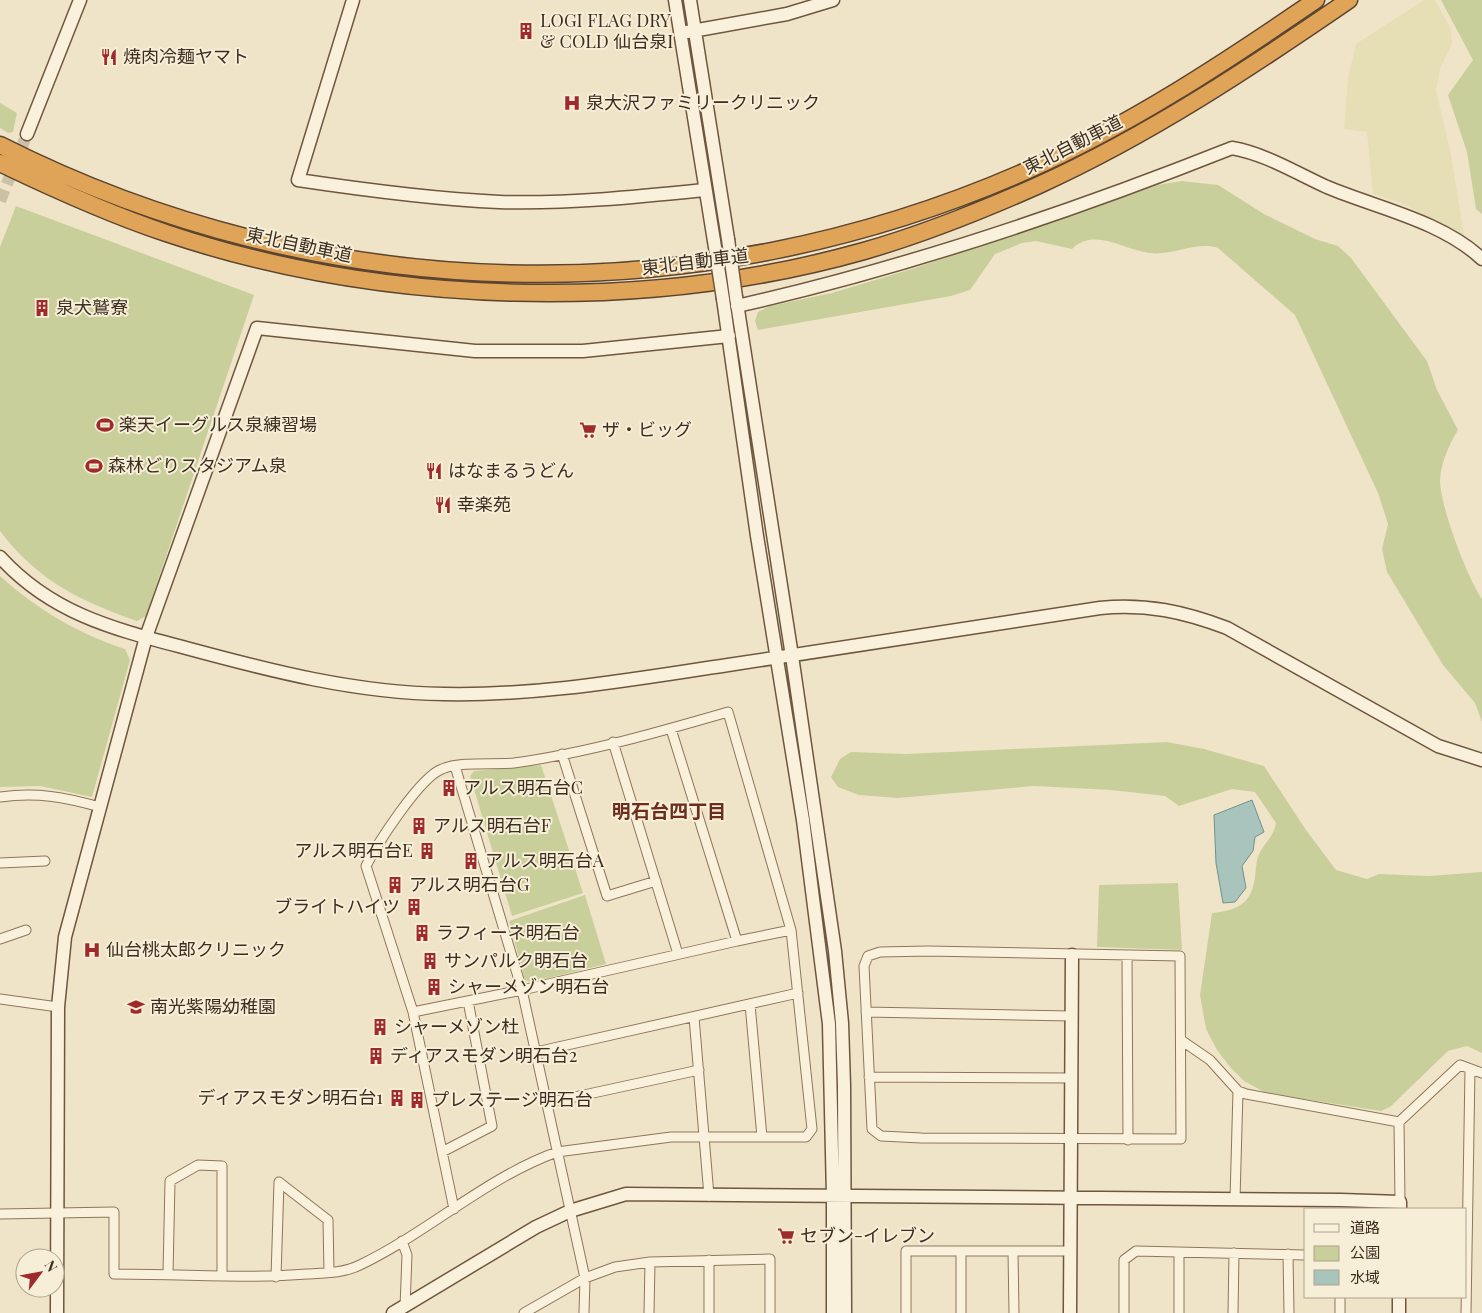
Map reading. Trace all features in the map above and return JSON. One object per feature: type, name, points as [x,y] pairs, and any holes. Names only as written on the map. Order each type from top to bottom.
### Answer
[{"type":"highway","name":"東北自動車道","points":[[0,145],[42,166],[142,207],[212,229],[309,253],[406,267],[476,273],[568,274],[685,265],[750,256],[859,231],[973,193],[1028,170],[1087,141],[1151,106],[1245,48],[1316,0]]},
{"type":"highway","name":"東北自動車道","points":[[0,163],[60,190],[166,233],[276,264],[352,277],[513,293],[629,291],[752,276],[864,251],[962,216],[1038,186],[1092,160],[1160,122],[1256,64],[1349,0]]},
{"type":"highway","points":[[0,174],[56,198],[166,233]]},
{"type":"street","points":[[27,134],[80,0]]},
{"type":"street","points":[[353,0],[298,180],[387,193],[500,202],[576,201],[704,190]]},
{"type":"street","points":[[675,0],[704,190],[714,241],[732,301],[729,336],[757,536],[778,658],[821,952],[829,1024],[845,1313]]},
{"type":"street","points":[[690,0],[728,239],[732,301],[792,656],[835,951],[844,1086],[833,1313]]},
{"type":"street","points":[[680,33],[786,14],[833,0]]},
{"type":"street","points":[[732,301],[838,282],[910,261],[1154,179],[1232,148],[1252,151],[1327,186],[1451,235],[1482,259]]},
{"type":"street","points":[[57,1313],[58,1007],[65,937],[146,637],[257,328],[475,351],[582,351],[729,336]]},
{"type":"street","points":[[0,557],[30,586],[64,608],[100,624],[272,671],[344,686],[444,694],[535,693],[792,656],[1100,608],[1137,606],[1195,616],[1227,628],[1438,746],[1482,760]]},
{"type":"street","points":[[0,1214],[114,1212],[114,1274],[276,1277],[329,1272],[347,1270],[359,1265],[535,1162],[557,1152],[670,1137],[806,1137],[812,1129],[791,930],[728,712],[671,729],[562,754],[513,763],[442,768],[425,780],[373,851],[366,866],[413,1012],[454,1209]]},
{"type":"street","points":[[671,729],[737,941]]},
{"type":"street","points":[[613,742],[678,954]]},
{"type":"street","points":[[562,754],[607,896],[656,881]]},
{"type":"street","points":[[455,766],[522,990],[585,1278],[584,1313]]},
{"type":"street","points":[[0,797],[21,794],[54,795],[100,806]]},
{"type":"street","points":[[0,863],[8,861],[45,861]]},
{"type":"street","points":[[0,939],[26,930]]},
{"type":"street","points":[[413,1012],[522,990],[791,930]]},
{"type":"street","points":[[880,952],[1127,956],[1180,956],[1181,1139],[1128,1140],[881,1136],[872,1129],[864,966],[868,956],[880,952]]},
{"type":"street","points":[[1070,1313],[1072,955]]},
{"type":"street","points":[[1127,956],[1128,1140]]},
{"type":"street","points":[[536,1052],[798,993]]},
{"type":"street","points":[[0,998],[58,1007]]},
{"type":"street","points":[[442,1152],[492,1126],[468,1001]]},
{"type":"street","points":[[750,1004],[762,1138]]},
{"type":"street","points":[[866,1012],[1072,1016]]},
{"type":"street","points":[[694,1017],[706,1136],[709,1196]]},
{"type":"street","points":[[1181,1040],[1210,1060],[1238,1091],[1271,1100],[1399,1122]]},
{"type":"street","points":[[392,1313],[405,1307],[536,1227],[570,1211],[626,1194],[1235,1199],[1400,1206],[1399,1122],[1460,1065],[1482,1073]]},
{"type":"street","points":[[1467,1252],[1470,1069]]},
{"type":"street","points":[[547,1103],[699,1070]]},
{"type":"street","points":[[869,1077],[1072,1078]]},
{"type":"street","points":[[1235,1199],[1238,1091]]},
{"type":"street","points":[[168,1274],[170,1182],[198,1165],[222,1166],[222,1276]]},
{"type":"street","points":[[276,1277],[279,1182],[328,1220],[329,1272]]},
{"type":"street","points":[[402,1241],[407,1255],[405,1307]]},
{"type":"street","points":[[906,1313],[906,1251],[1070,1251]]},
{"type":"street","points":[[961,1251],[961,1313]]},
{"type":"street","points":[[1013,1251],[1014,1313]]},
{"type":"street","points":[[1124,1313],[1124,1260],[1136,1251],[1304,1255]]},
{"type":"street","points":[[1179,1253],[1180,1313]]},
{"type":"street","points":[[1233,1313],[1234,1253]]},
{"type":"street","points":[[1288,1254],[1289,1313]]},
{"type":"street","points":[[524,1313],[585,1278],[615,1267],[650,1262],[770,1259],[770,1313]]},
{"type":"street","points":[[709,1260],[709,1313]]},
{"type":"street","points":[[649,1313],[650,1262]]},
{"type":"street","points":[[1340,1298],[1340,1313]]},
{"type":"street","points":[[1399,1298],[1399,1313]]},
{"type":"street","points":[[1466,1298],[1466,1313]]},
{"type":"shaded area","points":[[1424,0],[1435,0],[1451,29],[1452,44],[1440,69],[1436,91],[1450,150],[1464,235],[1401,203],[1373,194],[1367,132],[1344,129],[1348,78],[1356,44]]},
{"type":"green space","points":[[1441,0],[1482,0],[1482,214],[1476,209],[1467,152],[1448,95],[1473,60]]},
{"type":"green space","points":[[0,103],[17,113],[13,132],[8,133],[0,128]]},
{"type":"green space","points":[[1182,181],[1218,185],[1264,214],[1315,239],[1338,246],[1351,258],[1427,361],[1437,390],[1458,430],[1446,454],[1440,480],[1444,506],[1455,541],[1469,575],[1482,599],[1482,722],[1475,703],[1443,665],[1387,572],[1382,549],[1388,524],[1378,493],[1295,315],[1218,248],[1201,246],[1149,253],[1099,240],[1081,243],[1072,249],[1036,241],[1022,243],[995,254],[970,290],[951,296],[758,330],[755,321],[758,312],[770,306],[832,293],[915,268],[1157,185]]},
{"type":"green space","name":"楽天イーグルス泉練習場","points":[[16,206],[254,295],[146,616],[137,621],[97,606],[61,587],[29,563],[0,531],[0,247]]},
{"type":"green space","points":[[0,576],[29,600],[74,628],[125,649],[130,660],[92,797],[40,786],[0,787]]},
{"type":"green space","points":[[1167,742],[1204,749],[1264,766],[1306,830],[1336,870],[1367,879],[1379,874],[1429,876],[1482,872],[1482,1053],[1467,1046],[1448,1051],[1390,1107],[1381,1111],[1266,1093],[1244,1081],[1230,1067],[1217,1050],[1206,1029],[1200,995],[1212,913],[1236,908],[1246,900],[1253,886],[1258,856],[1275,828],[1276,823],[1255,792],[1232,789],[1179,806],[1165,796],[1111,790],[1034,786],[898,798],[859,795],[838,787],[831,777],[840,759],[851,752],[906,754]]},
{"type":"green space","points":[[541,765],[583,893],[512,916],[470,776],[474,771]]},
{"type":"green space","points":[[1178,883],[1182,950],[1097,947],[1099,885]]},
{"type":"green space","points":[[585,895],[606,964],[531,982],[525,980],[509,921]]},
{"type":"water","points":[[1252,800],[1264,832],[1255,837],[1253,851],[1242,866],[1246,888],[1235,902],[1223,903],[1216,863],[1214,815]]},
{"type":"tunnel","points":[[0,201],[27,134]]},
{"type":"place","name":"LOGI FLAG DRY & COLD 仙台泉I","points":[[526,31]]},
{"type":"place","name":"焼肉冷麺ヤマト","points":[[109,57]]},
{"type":"place","name":"泉大沢ファミリークリニック","points":[[572,103]]},
{"type":"place","name":"泉犬鷲寮","points":[[42,308]]},
{"type":"place","name":"楽天イーグルス泉練習場","points":[[105,425]]},
{"type":"place","name":"ザ・ビッグ","points":[[588,430]]},
{"type":"place","name":"森林どりスタジアム泉","points":[[94,466]]},
{"type":"place","name":"はなまるうどん","points":[[434,471]]},
{"type":"place","name":"幸楽苑","points":[[443,505]]},
{"type":"place","name":"アルス明石台C","points":[[449,788]]},
{"type":"place","name":"アルス明石台F","points":[[419,826]]},
{"type":"place","name":"アルス明石台E","points":[[427,851]]},
{"type":"place","name":"アルス明石台A","points":[[471,861]]},
{"type":"place","name":"アルス明石台G","points":[[395,885]]},
{"type":"place","name":"ブライトハイツ","points":[[414,907]]},
{"type":"place","name":"ラフィーネ明石台","points":[[422,933]]},
{"type":"place","name":"仙台桃太郎クリニック","points":[[92,950]]},
{"type":"place","name":"サンパルク明石台","points":[[430,961]]},
{"type":"place","name":"シャーメゾン明石台","points":[[434,987]]},
{"type":"place","name":"南光紫陽幼稚園","points":[[136,1007]]},
{"type":"place","name":"シャーメゾン杜","points":[[380,1027]]},
{"type":"place","name":"ディアスモダン明石台2","points":[[376,1056]]},
{"type":"place","name":"ディアスモダン明石台1","points":[[397,1098]]},
{"type":"place","name":"プレステージ明石台","points":[[417,1100]]},
{"type":"place","name":"セブン-イレブン","points":[[786,1236]]},
{"type":"district","name":"明石台四丁目","points":[[669,811]]}]
